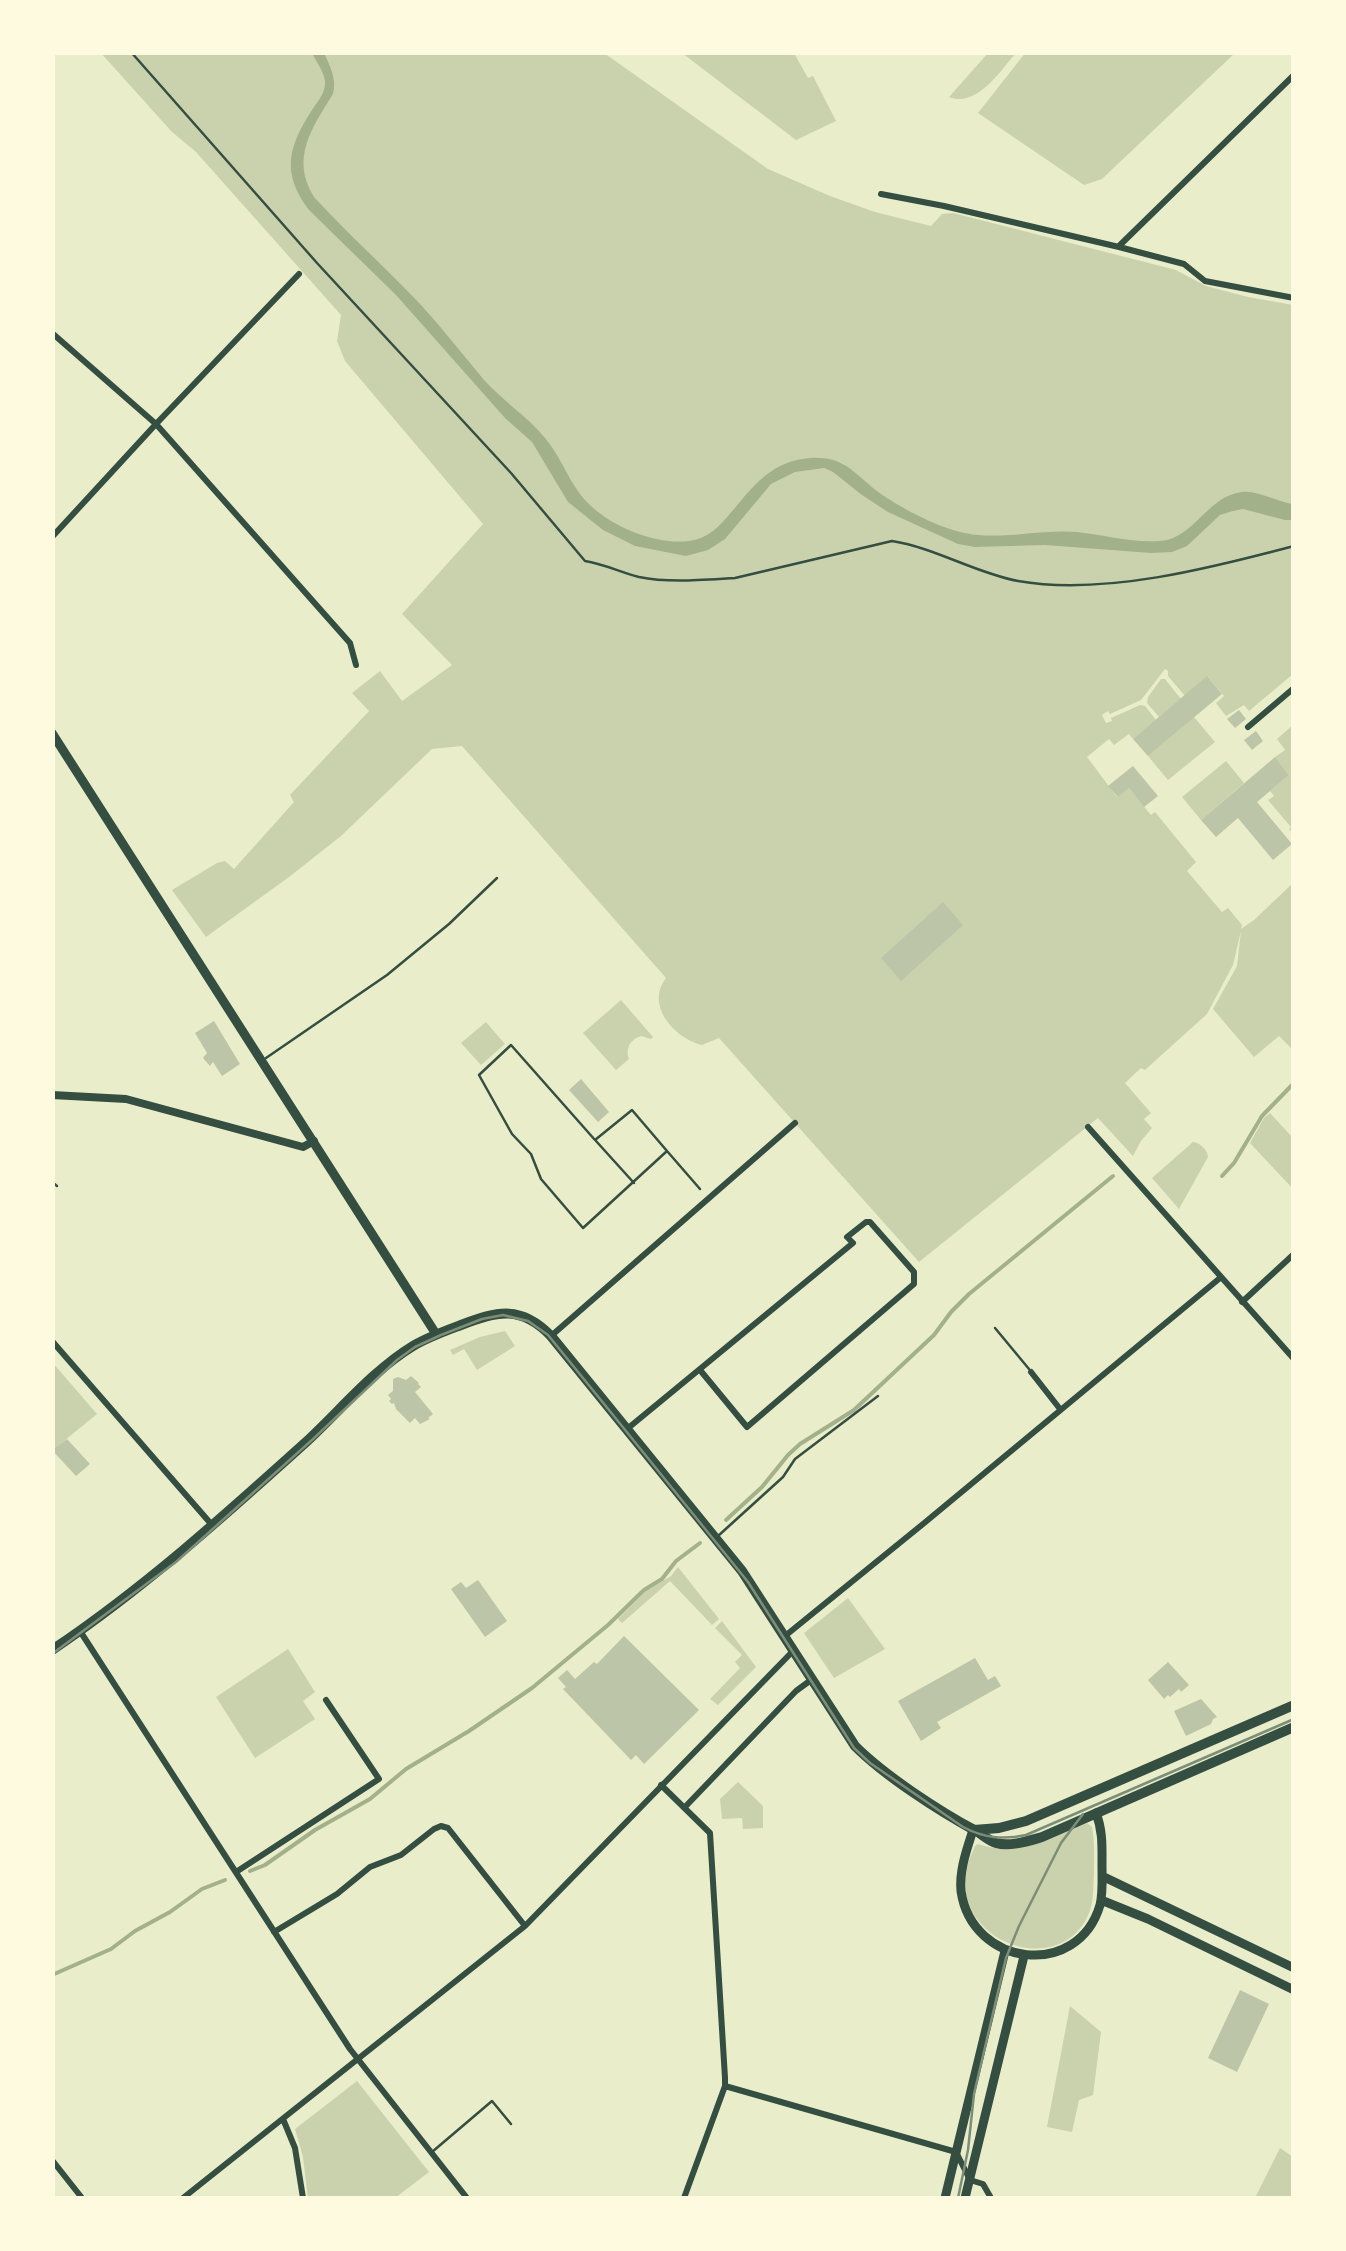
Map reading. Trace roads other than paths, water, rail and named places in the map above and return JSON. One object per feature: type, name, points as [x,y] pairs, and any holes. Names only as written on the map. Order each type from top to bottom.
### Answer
[{"type":"main road","points":[[52,733],[436,1334]]},
{"type":"main road","points":[[52,1650],[135,1591],[309,1440],[388,1364],[436,1334],[493,1314],[511,1313],[530,1318],[554,1339],[716,1538],[749,1580],[848,1736],[866,1756],[992,1842],[1011,1844],[1035,1839],[1294,1727]]},
{"type":"main road","points":[[973,1830],[1016,1825],[1294,1705]]},
{"type":"main road","points":[[973,1830],[961,1878],[965,1905],[978,1928],[1005,1951],[1024,1956],[1051,1953],[1083,1934],[1095,1918],[1101,1900],[1102,1826],[1088,1795]]},
{"type":"main road","points":[[1102,1876],[1294,1968]]},
{"type":"main road","points":[[1101,1900],[1294,1990]]},
{"type":"main road","points":[[945,2198],[1005,1951]]},
{"type":"main road","points":[[966,2198],[1024,1956]]},
{"type":"street","points":[[1118,247],[1294,75]]},
{"type":"street","points":[[881,194],[1118,247],[1184,264],[1205,281],[1294,298]]},
{"type":"street","points":[[52,537],[299,274]]},
{"type":"street","points":[[52,333],[156,424],[350,643],[356,665]]},
{"type":"street","points":[[1248,726],[1294,688]]},
{"type":"street","points":[[52,1095],[126,1100],[304,1147],[314,1141]]},
{"type":"street","points":[[554,1339],[794,1123]]},
{"type":"street","points":[[1088,1128],[1294,1359]]},
{"type":"street","points":[[628,1429],[852,1243],[847,1236],[866,1222],[876,1226],[914,1272],[914,1284],[748,1429],[700,1370]]},
{"type":"street","points":[[1242,1302],[1294,1254]]},
{"type":"street","points":[[784,1636],[1220,1278]]},
{"type":"street","points":[[52,1341],[212,1525]]},
{"type":"street","points":[[1031,1372],[1060,1409]]},
{"type":"street","points":[[80,1631],[357,2059],[467,2198]]},
{"type":"street","points":[[184,2198],[525,1926],[794,1650]]},
{"type":"street","points":[[685,1807],[812,1679]]},
{"type":"street","points":[[236,1872],[380,1779],[326,1700]]},
{"type":"street","points":[[661,1785],[710,1833],[725,2086],[684,2198]]},
{"type":"street","points":[[274,1932],[336,1894],[370,1867],[401,1854],[440,1826],[448,1828],[525,1926]]},
{"type":"street","points":[[725,2086],[956,2152],[970,2180],[983,2184],[991,2198]]},
{"type":"street","points":[[282,2119],[295,2148],[303,2198]]},
{"type":"street","points":[[52,2160],[82,2198]]},
{"type":"lane","points":[[263,1061],[388,975],[497,878]]},
{"type":"lane","points":[[52,1182],[57,1186]]},
{"type":"lane","points":[[995,1328],[1031,1372]]},
{"type":"lane","points":[[716,1538],[783,1477],[795,1459],[878,1396]]},
{"type":"lane","points":[[431,2152],[492,2101],[511,2124]]},
{"type":"waterway","points":[[1222,1176],[1262,1116],[1294,1083]]},
{"type":"waterway","points":[[726,1520],[800,1444],[854,1410],[934,1335],[969,1294],[1113,1176]]},
{"type":"waterway","points":[[250,1871],[370,1799],[406,1769],[532,1688],[700,1543]]},
{"type":"waterway","points":[[52,1975],[111,1949],[202,1889],[225,1880]]},
{"type":"tram line","points":[[52,1654],[176,1562],[397,1360],[441,1335],[503,1315],[528,1321],[548,1335],[613,1415],[748,1582],[854,1748],[963,1827],[994,1837],[1026,1835],[1294,1719]]},
{"type":"tram line","points":[[958,2198],[974,2094],[1006,1958],[1061,1843],[1083,1814]]}]
